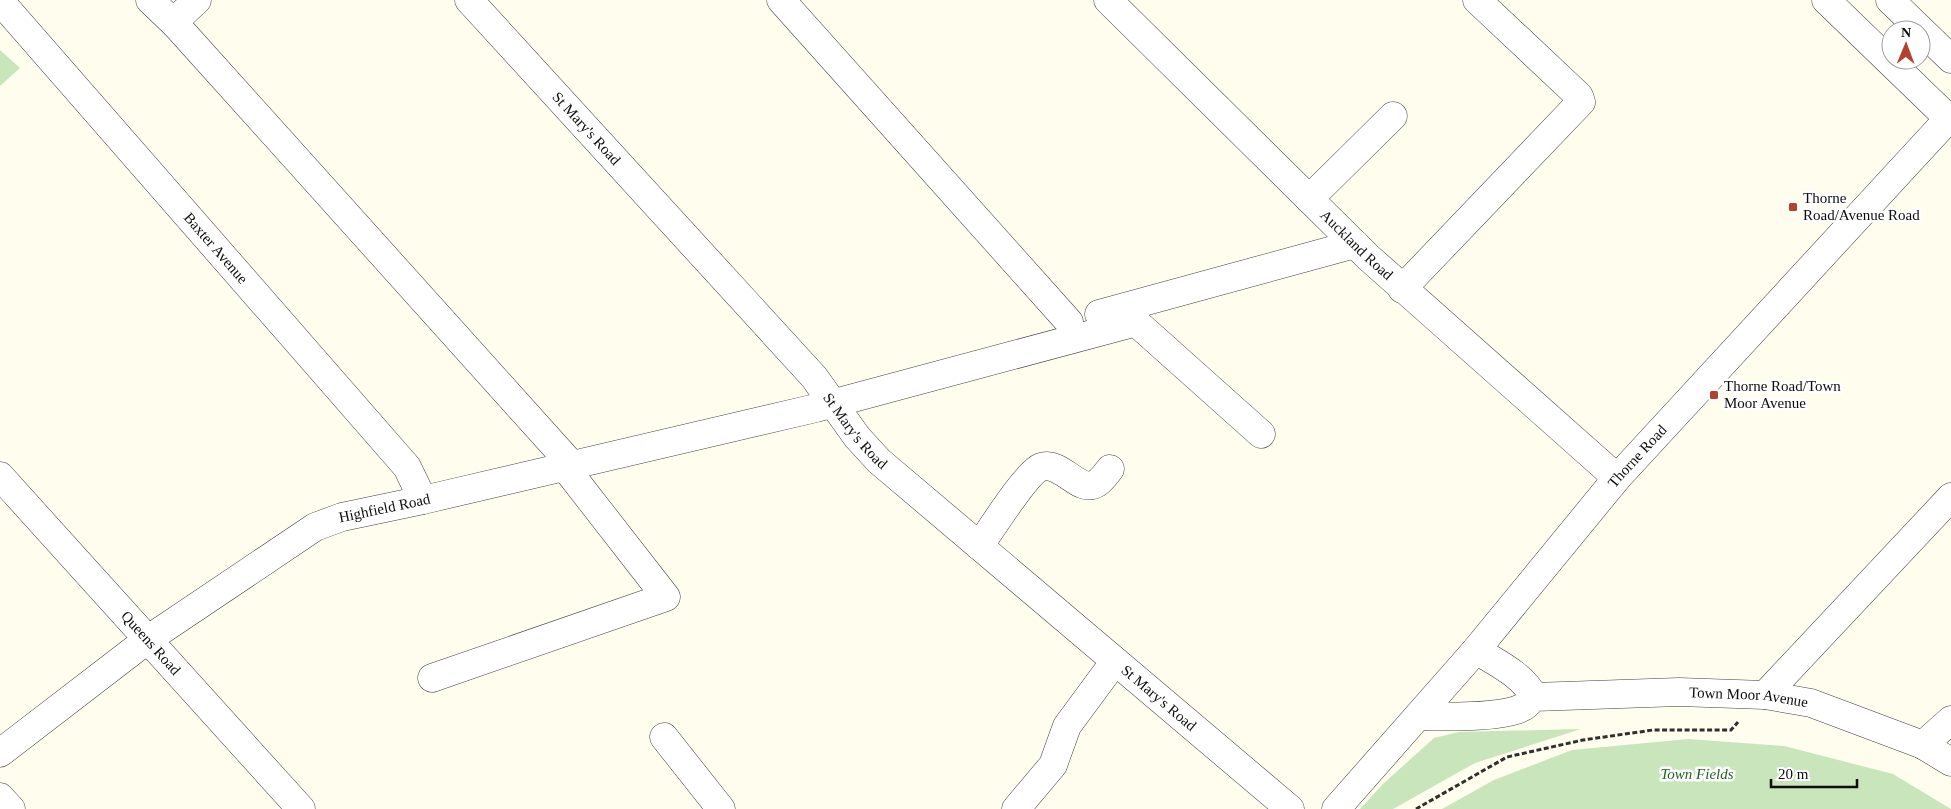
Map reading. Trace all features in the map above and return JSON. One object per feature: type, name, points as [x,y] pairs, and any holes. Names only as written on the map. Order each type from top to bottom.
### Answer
[{"type":"street","points":[[150,0],[176,25],[568,465],[666,597],[432,678]]},
{"type":"street","points":[[176,25],[179,17],[197,0]]},
{"type":"street","name":"St Mary's Road","points":[[469,0],[814,377],[857,437],[879,461],[1290,809]]},
{"type":"street","points":[[781,0],[1069,322]]},
{"type":"street","name":"Auckland Road","points":[[1108,0],[1354,244],[1402,289],[1617,478]]},
{"type":"street","points":[[1402,289],[1581,102],[1579,96],[1477,0]]},
{"type":"street","points":[[1826,0],[1950,117]]},
{"type":"street","points":[[1890,0],[1951,59]]},
{"type":"street","name":"Baxter Avenue","points":[[0,1],[407,467],[423,500]]},
{"type":"street","points":[[1309,199],[1393,116]]},
{"type":"street","name":"Thorne Road","points":[[1336,809],[1476,650],[1617,478],[1950,117]]},
{"type":"street","points":[[1035,332],[1354,244]]},
{"type":"street","name":"Highfield Road","points":[[0,754],[147,640],[315,527],[342,517],[423,500],[833,402],[1133,323],[1139,325],[1261,434]]},
{"type":"street","points":[[979,546],[1027,480],[1042,467],[1053,467],[1082,484],[1091,486],[1098,483],[1110,469]]},
{"type":"street","name":"Queens Road","points":[[0,476],[301,809]]},
{"type":"street","points":[[1765,695],[1951,497]]},
{"type":"street","points":[[1418,716],[1438,717],[1511,711],[1523,707],[1534,697],[1521,680],[1476,650]]},
{"type":"street","points":[[1016,809],[1053,765],[1066,726],[1115,661]]},
{"type":"street","name":"Town Moor Avenue","points":[[1534,697],[1679,692],[1765,695],[1811,703],[1923,746],[1951,762]]},
{"type":"street","points":[[1923,746],[1951,720]]},
{"type":"street","points":[[664,737],[721,809]]},
{"type":"street","points":[[0,797],[11,809]]},
{"type":"path","points":[[1416,809],[1507,757],[1584,740],[1653,730],[1731,730],[1765,695]]},
{"type":"green space","points":[[0,50],[20,68],[0,86]]},
{"type":"green space","points":[[1581,729],[1475,763],[1393,809],[1360,809],[1383,784],[1434,738],[1459,732]]},
{"type":"green space","name":"Town Fields","points":[[1688,739],[1784,746],[1893,774],[1951,809],[1442,809],[1494,780],[1572,750]]},
{"type":"place","name":"Thorne Road/Avenue Road","points":[[1793,207]]},
{"type":"place","name":"Thorne Road/Town Moor Avenue","points":[[1714,395]]}]
